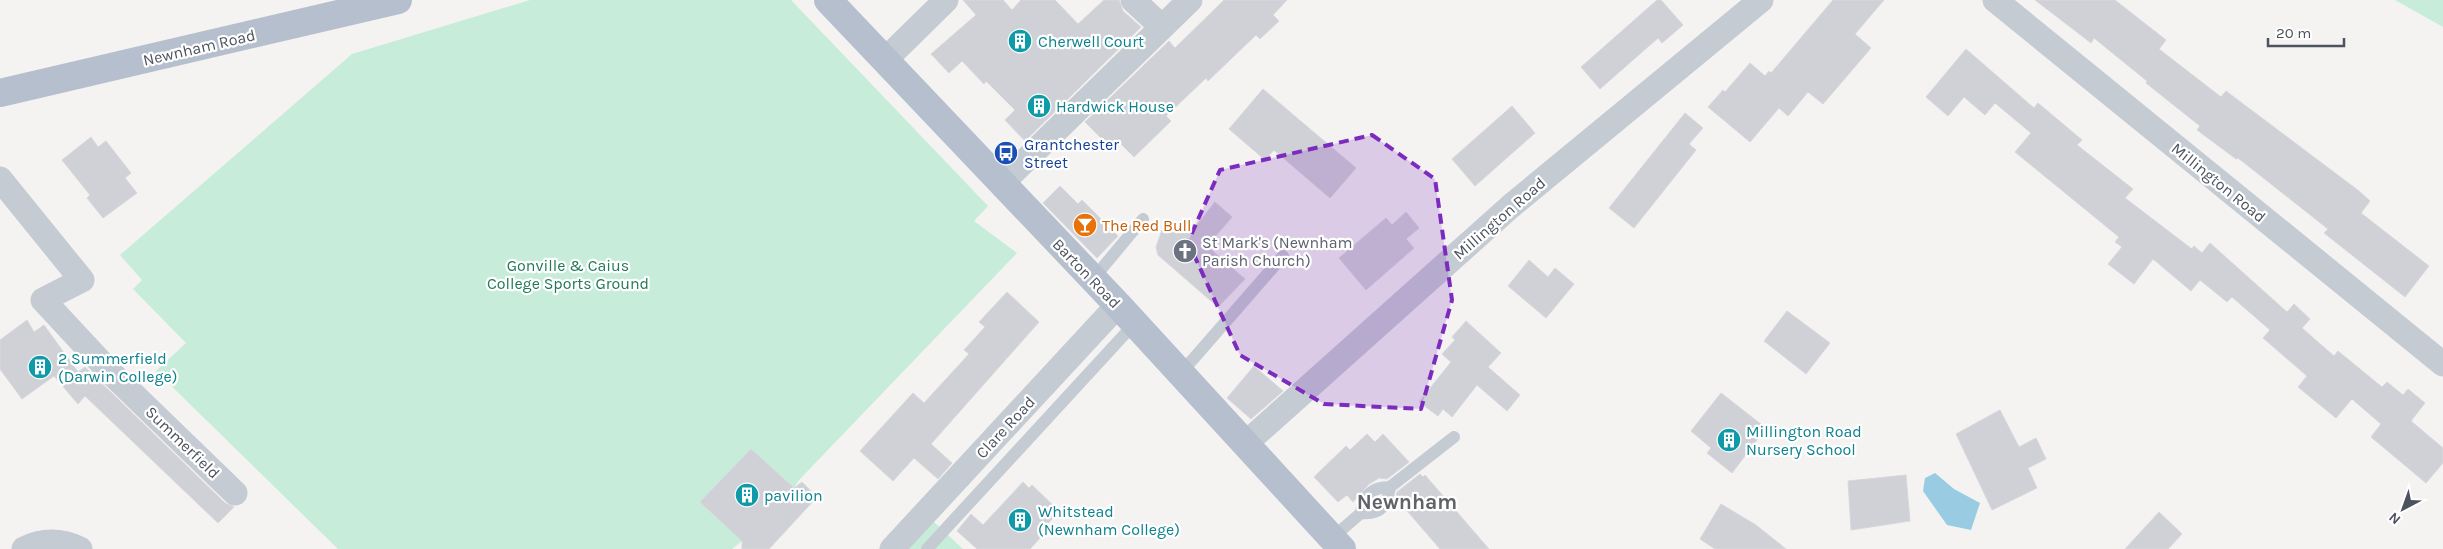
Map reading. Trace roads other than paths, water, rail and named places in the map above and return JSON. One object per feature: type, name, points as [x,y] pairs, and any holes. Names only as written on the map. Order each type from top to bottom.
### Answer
[{"type":"main road","name":"Newnham Road","points":[[0,93],[398,0]]},
{"type":"main road","name":"Barton Road","points":[[828,0],[1127,314],[1337,543]]},
{"type":"street","points":[[885,60],[946,0]]},
{"type":"street","points":[[1133,0],[1162,27]]},
{"type":"street","points":[[1002,183],[1190,0]]},
{"type":"street","name":"Millington Road","points":[[1245,444],[1511,206],[1761,0]]},
{"type":"street","name":"Millington Road","points":[[1995,0],[2443,364]]},
{"type":"street","name":"Summerfield","points":[[0,179],[83,283],[43,300],[109,371],[235,493]]},
{"type":"street","name":"Clare Road","points":[[892,549],[1127,314]]},
{"type":"street","points":[[24,549],[43,541],[60,543],[80,549]]},
{"type":"lane","points":[[1093,279],[1143,219]]},
{"type":"lane","points":[[1181,373],[1283,256]]},
{"type":"lane","points":[[927,549],[1127,314]]},
{"type":"lane","points":[[1337,543],[1360,513],[1362,501],[1371,491],[1382,487],[1390,487],[1454,437]]},
{"type":"lane","points":[[1360,513],[1372,514],[1383,509],[1388,500],[1390,487]]},
{"type":"water","points":[[1935,473],[1954,489],[1980,503],[1971,530],[1947,525],[1923,491],[1925,478]]},
{"type":"place","name":"Cherwell Court","points":[[1020,41]]},
{"type":"place","name":"Hardwick House","points":[[1039,106]]},
{"type":"place","name":"Grantchester Street","points":[[1006,153]]},
{"type":"place","name":"The Red Bull","points":[[1085,225]]},
{"type":"place","name":"St Mark's (Newnham Parish Church)","points":[[1185,251]]},
{"type":"place","name":"2 Summerfield (Darwin College)","points":[[40,367]]},
{"type":"place","name":"Millington Road Nursery School","points":[[1729,440]]},
{"type":"place","name":"pavilion","points":[[747,495]]},
{"type":"place","name":"Whitstead (Newnham College)","points":[[1020,520]]},
{"type":"district","name":"Newnham","points":[[1407,502]]},
{"type":"park label","name":"Gonville & Caius College Sports Ground","points":[[568,274]]}]
